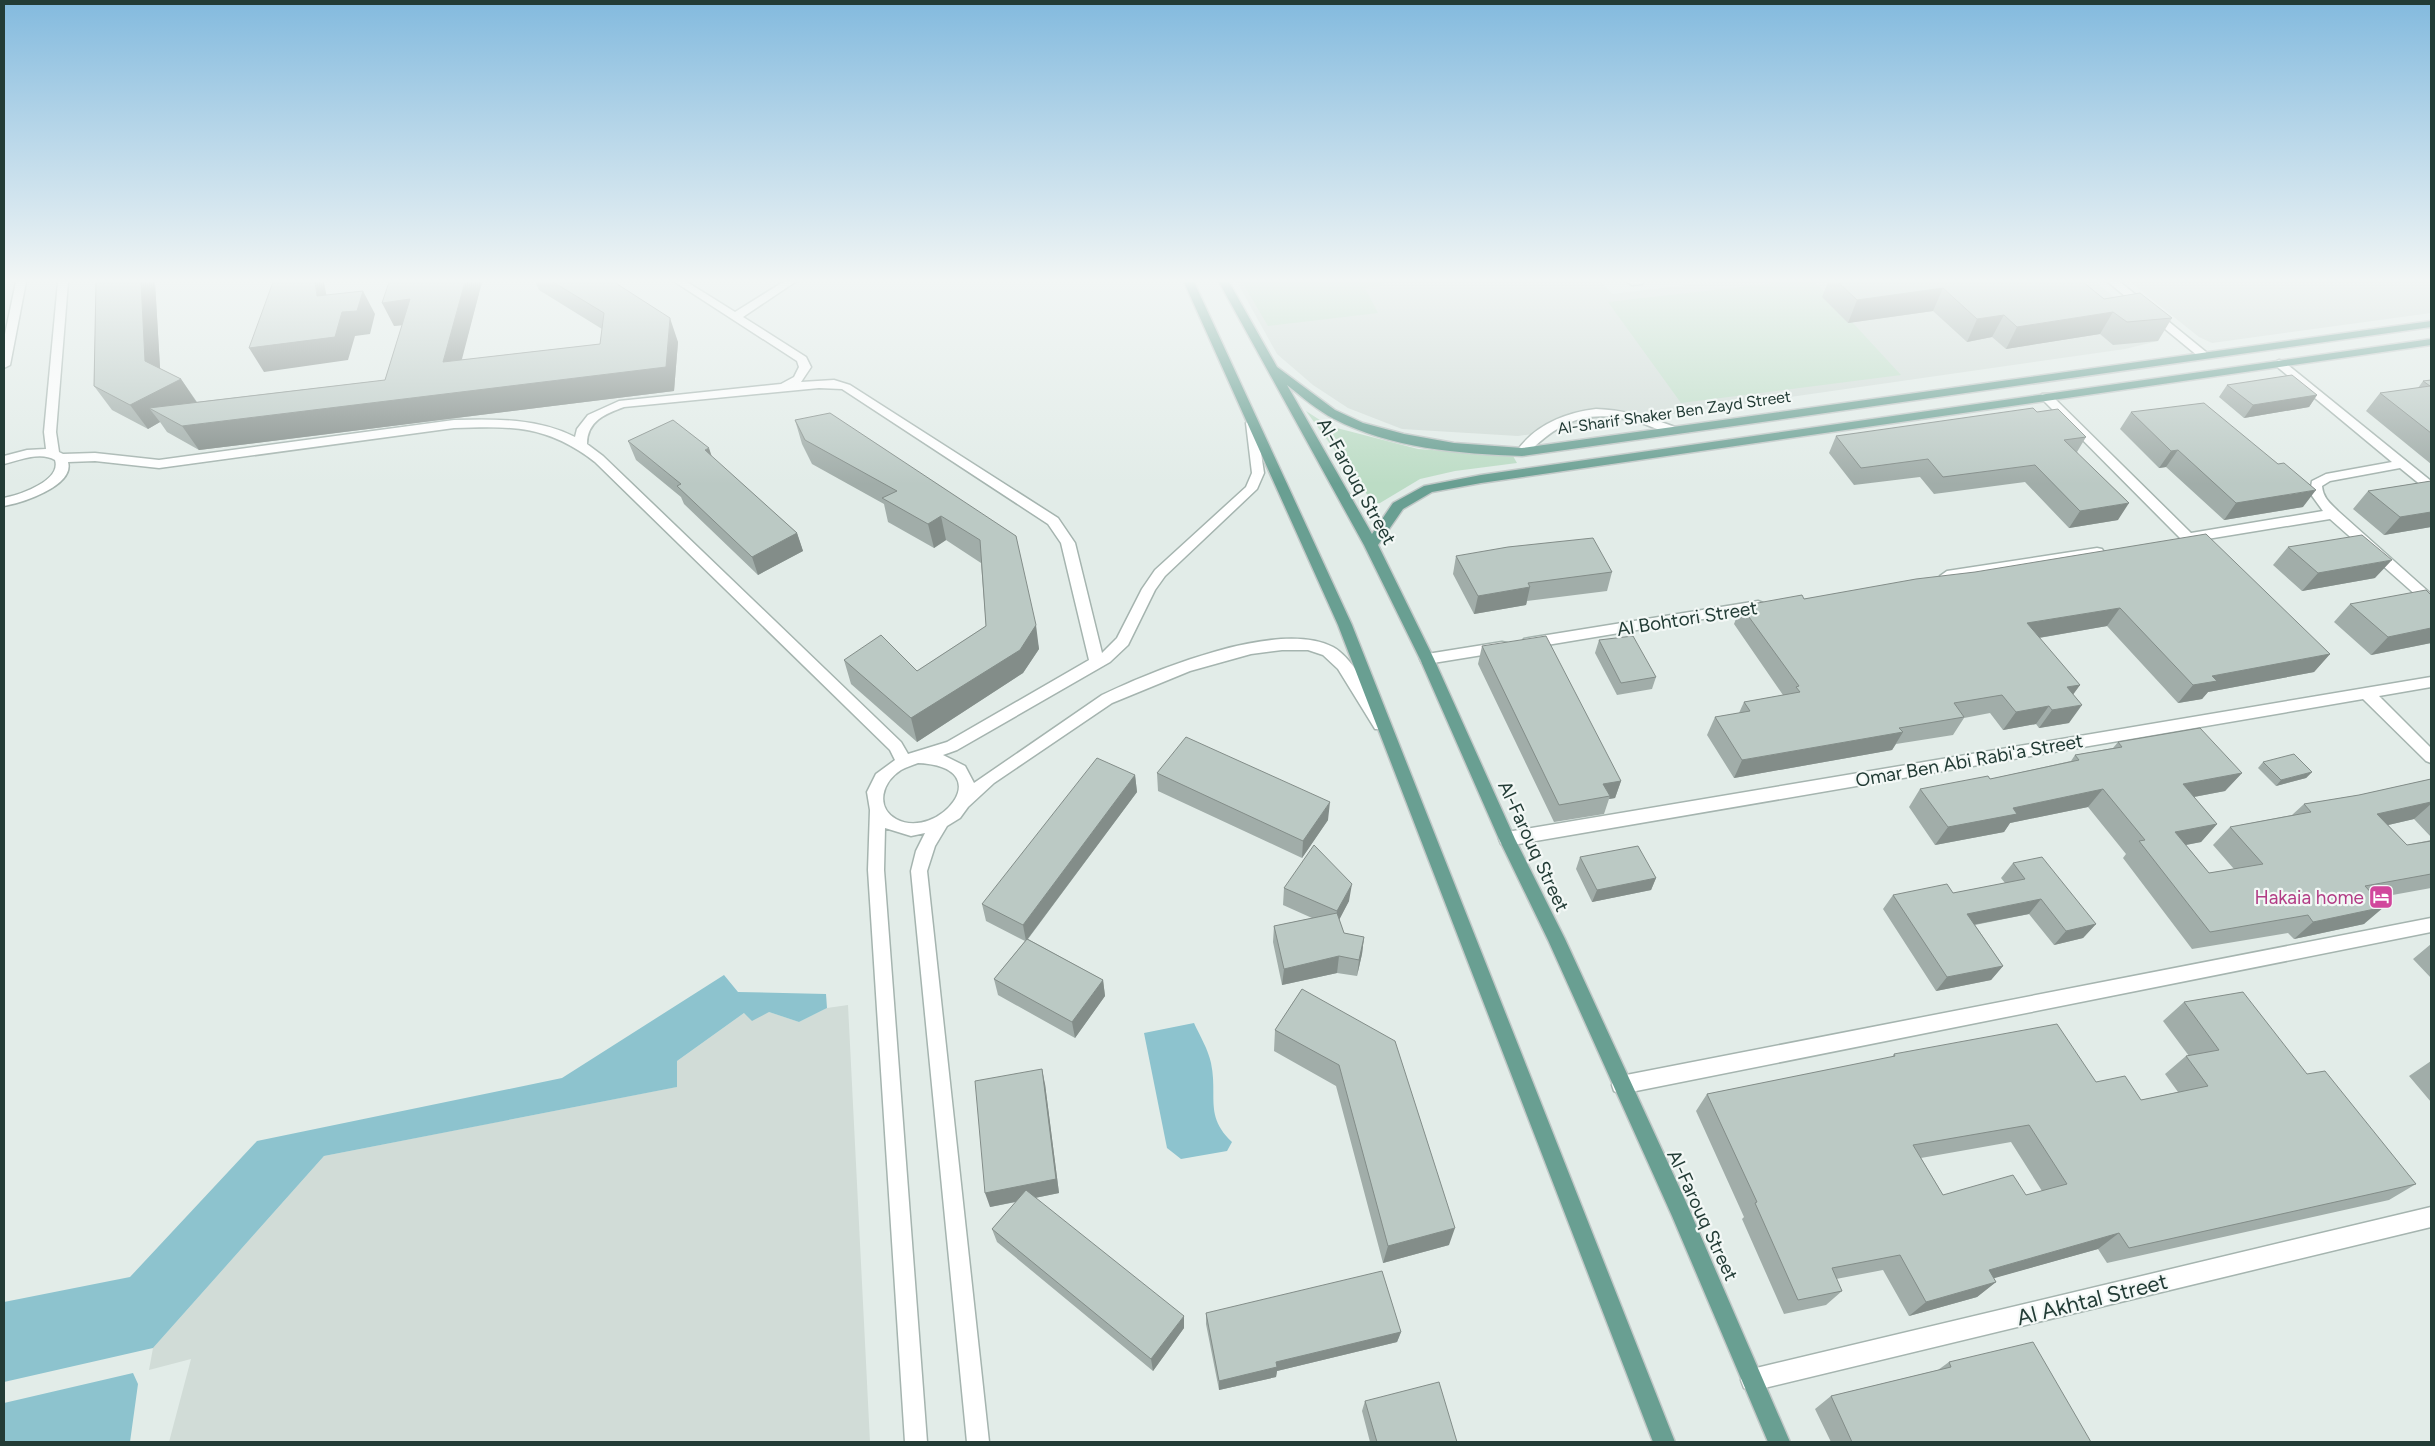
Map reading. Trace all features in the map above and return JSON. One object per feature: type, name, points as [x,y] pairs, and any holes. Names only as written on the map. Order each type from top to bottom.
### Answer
[{"type":"main road","points":[[1219,349],[1344,625],[1664,1442]]},
{"type":"main road","name":"Al-Farouq Street","points":[[1261,349],[1371,545],[1427,659],[1507,839],[1556,939],[1713,1285],[1779,1442]]},
{"type":"main road","name":"Al-Sharif Shaker Ben Zayd Street","points":[[1269,364],[1321,406],[1352,422],[1397,435],[1465,448],[1522,452],[2238,349]]},
{"type":"main road","points":[[1371,545],[1398,506],[1428,489],[1481,479],[2377,349]]},
{"type":"main road","points":[[1871,401],[1892,421]]},
{"type":"street","points":[[4,365],[7,349]]},
{"type":"street","points":[[4,502],[24,497],[52,482],[60,473],[63,465],[57,456],[50,432],[57,349]]},
{"type":"street","points":[[776,388],[798,380],[805,367],[802,359],[787,349]]},
{"type":"street","points":[[2196,349],[2202,354]]},
{"type":"street","points":[[2279,363],[2431,487]]},
{"type":"street","points":[[580,446],[580,434],[586,424],[599,413],[623,404],[819,384],[834,384],[846,387],[1053,521],[1068,543],[1097,662]]},
{"type":"street","points":[[2046,397],[2188,538]]},
{"type":"street","points":[[1522,452],[1551,426],[1571,417],[1593,413],[1632,416],[1671,430]]},
{"type":"street","points":[[916,1442],[876,870],[876,811],[873,800],[875,789],[881,778],[890,768],[910,759],[952,746],[1097,662],[1123,641],[1149,589],[1160,573],[1250,489],[1258,473],[1252,423]]},
{"type":"street","points":[[4,460],[27,453],[95,457],[159,464],[427,427],[483,424],[544,430],[574,441],[599,459],[910,759],[932,757],[947,760],[958,767],[965,778],[967,790],[963,802]]},
{"type":"street","points":[[2402,464],[2334,476],[2316,484],[2315,491],[2319,500],[2333,514],[2431,601]]},
{"type":"street","points":[[2169,541],[2333,514]]},
{"type":"street","points":[[1934,578],[2110,550]]},
{"type":"street","name":"Al Bohtori Street","points":[[1427,659],[1768,605]]},
{"type":"street","points":[[876,811],[885,820],[896,826],[910,829],[925,828],[941,823],[954,814],[963,802],[989,779],[1107,699],[1128,688],[1195,663],[1279,643],[1299,642],[1314,645],[1328,651],[1342,663],[1390,741]]},
{"type":"street","name":"Omar Ben Abi Rabi'a Street","points":[[1507,839],[2431,682]]},
{"type":"street","points":[[2366,693],[2431,757]]},
{"type":"street","points":[[941,823],[928,841],[921,858],[919,871],[978,1442]]},
{"type":"street","points":[[1621,1085],[2431,926]]},
{"type":"street","name":"Al Akhtal Street","points":[[1752,1380],[2431,1217]]},
{"type":"shaded area","points":[[1274,349],[2122,349],[1518,436],[1402,429],[1348,408],[1313,385],[1277,354]]},
{"type":"shaded area","points":[[848,1005],[870,1442],[169,1442],[191,1359],[149,1370],[153,1348],[324,1156],[676,1087],[677,1061],[744,1013],[769,1012],[799,1022],[827,1008]]},
{"type":"green space","points":[[1642,349],[1877,349],[1901,375],[1681,403]]},
{"type":"green space","points":[[1306,411],[1329,426],[1418,449],[1513,456],[1517,463],[1455,471],[1420,479],[1380,503],[1374,504]]},
{"type":"water","points":[[724,975],[738,992],[826,994],[827,1008],[799,1022],[769,1012],[752,1021],[744,1013],[677,1061],[677,1087],[324,1156],[153,1348],[4,1382],[4,1302],[130,1277],[257,1141],[562,1078]]},
{"type":"water","points":[[1194,1023],[1211,1063],[1215,1114],[1223,1132],[1232,1142],[1227,1151],[1181,1159],[1167,1148],[1144,1033]]},
{"type":"water","points":[[133,1373],[138,1384],[130,1442],[4,1442],[4,1403]]},
{"type":"building","points":[[95,349],[144,349],[145,361],[181,379],[130,405],[94,386]]},
{"type":"building","points":[[394,349],[446,349],[443,362],[552,349],[667,349],[666,367],[182,426],[149,408],[385,380]]},
{"type":"building","points":[[2292,375],[2317,395],[2253,405],[2227,385]]},
{"type":"building","points":[[2431,380],[2431,433],[2380,393],[2430,386],[2423,381]]},
{"type":"building","points":[[2204,403],[2278,464],[2284,463],[2316,490],[2236,503],[2178,450],[2171,451],[2131,412]]},
{"type":"building","points":[[2033,408],[2037,412],[2058,409],[2086,437],[2064,440],[2129,503],[2080,511],[2035,465],[1943,477],[1928,459],[1861,468],[1836,436]]},
{"type":"building","points":[[830,413],[1016,536],[1036,625],[1020,650],[911,718],[844,660],[881,635],[917,671],[986,626],[980,540],[941,516],[928,524],[882,498],[897,491],[805,440],[795,420]]},
{"type":"building","points":[[673,420],[709,448],[705,450],[797,533],[752,557],[677,486],[681,484],[628,441]]},
{"type":"building","points":[[2431,481],[2431,512],[2400,517],[2368,491]]},
{"type":"building","points":[[2206,534],[2330,654],[2212,676],[2217,681],[2193,685],[2120,608],[2027,623],[2080,685],[2067,687],[2082,705],[2052,710],[2049,706],[2016,712],[2002,695],[1954,703],[1964,717],[1899,728],[1903,732],[1742,760],[1715,717],[1750,711],[1744,702],[1800,692],[1796,687],[1799,686],[1741,606],[1802,595],[1804,599],[1916,579],[1975,572]]},
{"type":"building","points":[[2362,535],[2392,560],[2318,573],[2288,547]]},
{"type":"building","points":[[1593,538],[1612,572],[1528,583],[1530,587],[1478,596],[1456,556],[1508,547]]},
{"type":"building","points":[[2426,590],[2431,595],[2431,628],[2388,637],[2350,604]]},
{"type":"building","points":[[1546,636],[1621,781],[1603,784],[1610,796],[1559,805],[1482,646]]},
{"type":"building","points":[[1633,636],[1656,677],[1621,683],[1599,640]]},
{"type":"building","points":[[2200,728],[2242,773],[2183,784],[2217,824],[2175,832],[2209,873],[2263,864],[2230,827],[2311,812],[2304,804],[2359,795],[2431,779],[2431,802],[2377,814],[2407,845],[2431,841],[2431,874],[2365,886],[2384,907],[2313,922],[2308,915],[2210,932],[2139,841],[2145,840],[2103,789],[2013,808],[2017,814],[1948,827],[1920,789],[1988,776],[1990,779],[2079,760],[2075,755],[2122,747],[2118,742]]},
{"type":"building","points":[[1186,737],[1330,802],[1303,841],[1157,773]]},
{"type":"building","points":[[2294,754],[2312,772],[2281,780],[2263,762]]},
{"type":"building","points":[[1097,758],[1135,775],[1023,925],[982,904]]},
{"type":"building","points":[[1314,845],[1352,884],[1337,911],[1284,888]]},
{"type":"building","points":[[1638,846],[1656,878],[1597,890],[1580,857]]},
{"type":"building","points":[[2042,857],[2096,924],[2066,931],[2041,899],[1967,914],[2003,966],[1947,977],[1893,895],[1947,884],[1953,893],[2025,879],[2013,863]]},
{"type":"building","points":[[1337,913],[1344,933],[1364,937],[1359,960],[1339,956],[1284,969],[1274,926]]},
{"type":"building","points":[[1027,939],[1103,980],[1072,1022],[994,979]]},
{"type":"building","points":[[1302,989],[1395,1041],[1455,1228],[1388,1246],[1339,1065],[1275,1030]]},
{"type":"building","points":[[2243,992],[2307,1074],[2325,1071],[2416,1184],[2129,1248],[2119,1233],[1989,1270],[1996,1282],[1926,1302],[1900,1255],[1832,1268],[1842,1291],[1798,1300],[1755,1203],[1757,1202],[1707,1094],[1895,1056],[1894,1054],[2057,1024],[2096,1082],[2125,1076],[2141,1100],[2208,1086],[2186,1056],[2219,1050],[2184,1002]],"holes":[[[2029,1125],[2067,1184],[2026,1195],[2013,1175],[1943,1195],[1913,1145]]]},
{"type":"building","points":[[1042,1069],[1056,1179],[985,1193],[975,1081]]},
{"type":"building","points":[[1026,1190],[1184,1316],[1151,1359],[992,1229]]},
{"type":"building","points":[[1382,1271],[1401,1332],[1276,1362],[1277,1367],[1219,1381],[1206,1313]]},
{"type":"building","points":[[2033,1342],[2091,1442],[1852,1442],[1831,1396],[1951,1367],[1949,1362]]},
{"type":"building","points":[[1439,1382],[1457,1442],[1377,1442],[1365,1401]]},
{"type":"place","name":"Hakaia home","points":[[2381,897]]}]
